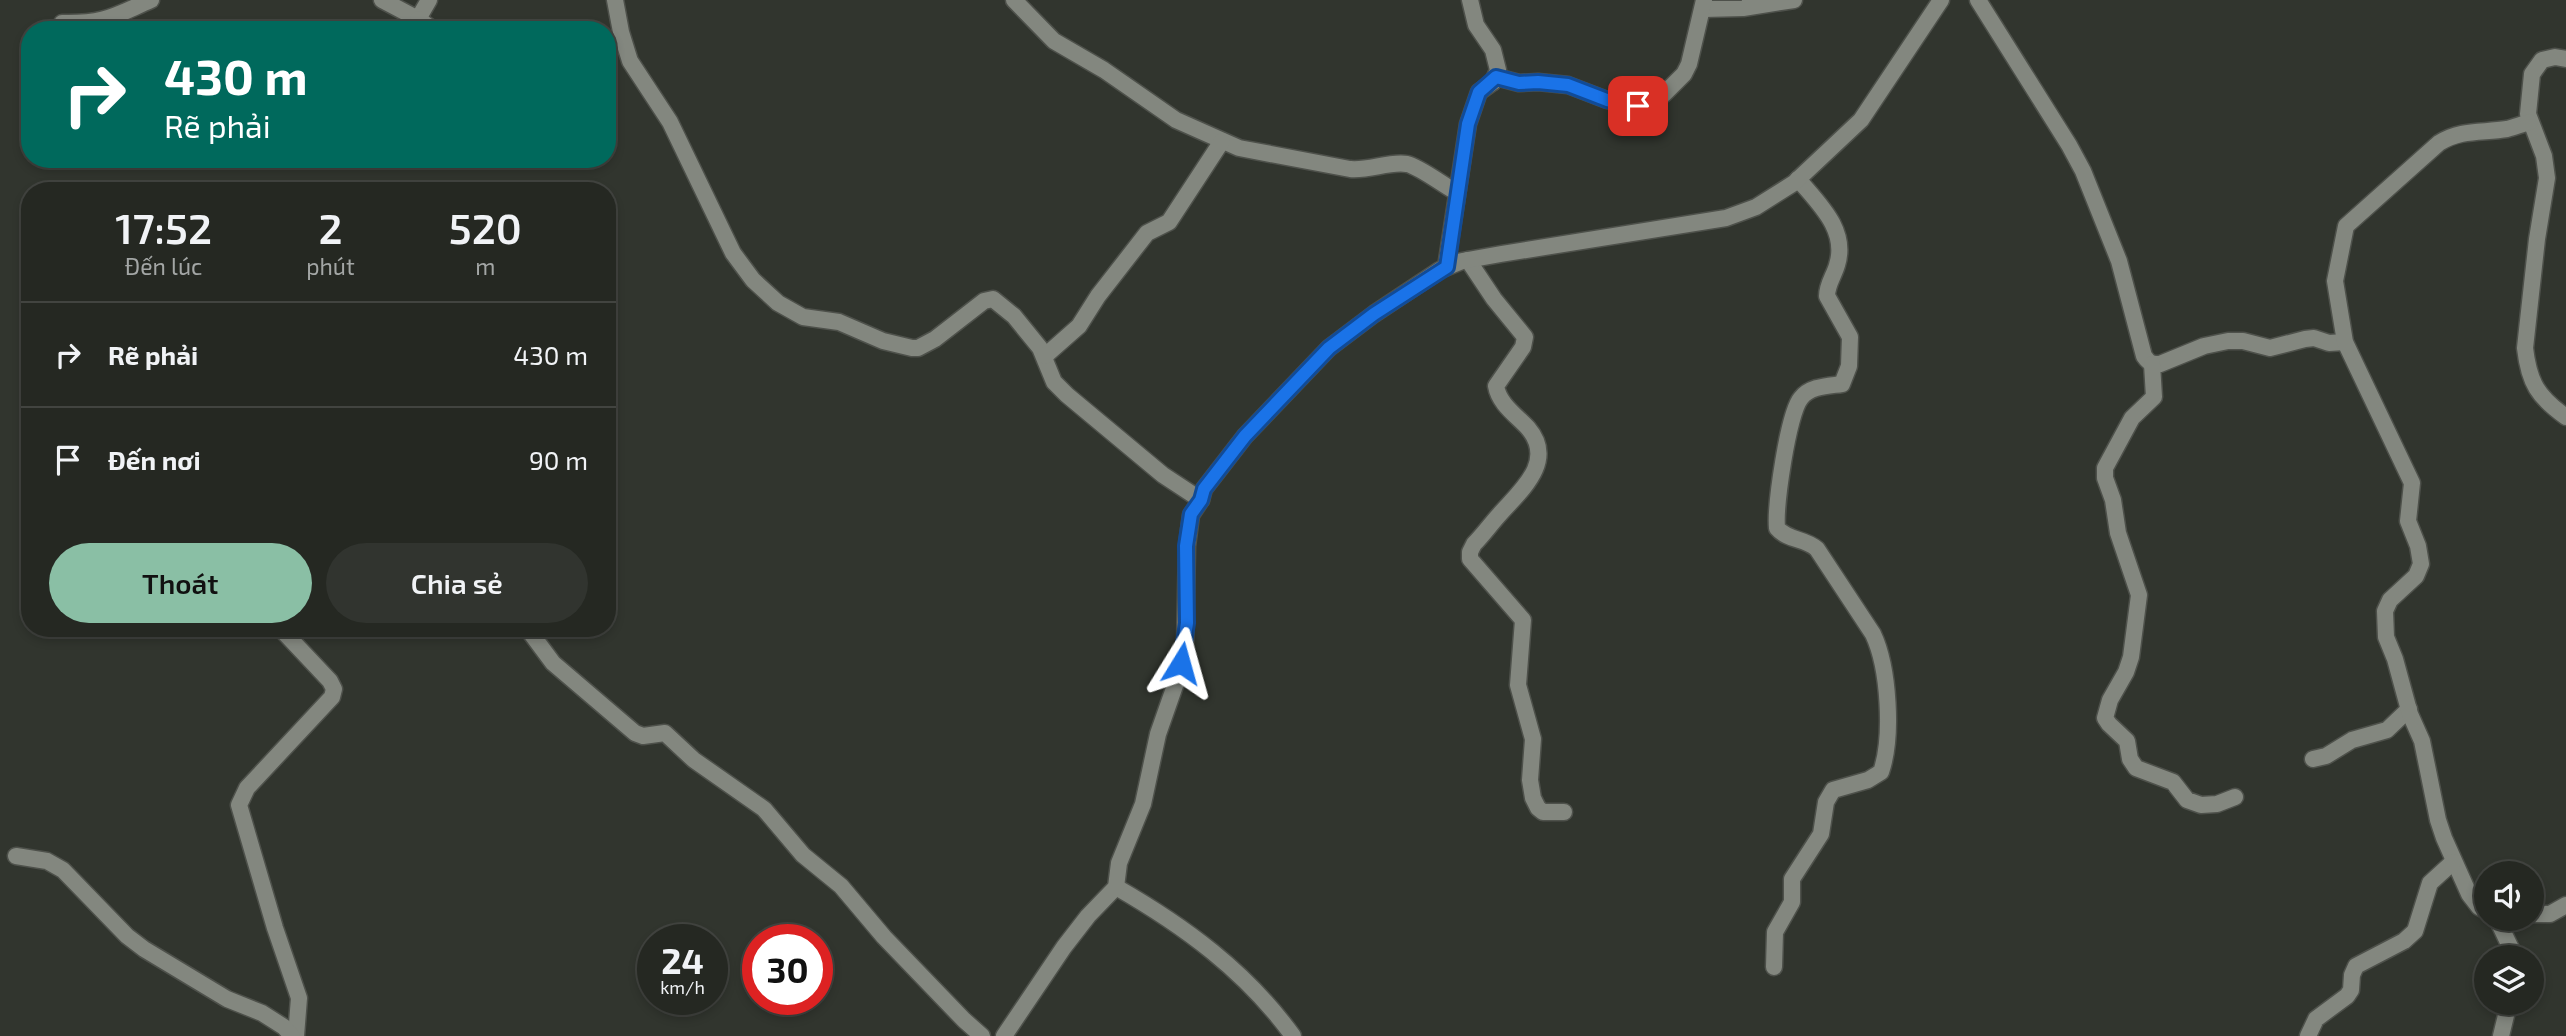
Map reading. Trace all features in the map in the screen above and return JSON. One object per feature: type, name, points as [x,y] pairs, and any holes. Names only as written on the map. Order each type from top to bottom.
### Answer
[{"type":"street","points":[[102,21],[151,0]]},
{"type":"street","points":[[382,0],[421,21]]},
{"type":"street","points":[[418,19],[429,0]]},
{"type":"street","points":[[615,0],[623,42],[630,61],[670,122],[733,253],[753,280],[778,303],[803,317],[839,322],[883,341],[918,348],[984,301],[993,299],[1014,316],[1045,356],[1045,365],[1054,382],[1067,395],[1163,475],[1201,500]]},
{"type":"street","points":[[1014,0],[1054,41],[1104,70],[1176,120],[1222,141],[1258,153],[1350,169],[1410,165],[1456,192]]},
{"type":"street","points":[[1470,0],[1476,25],[1496,59],[1498,70],[1493,82]]},
{"type":"street","points":[[1447,267],[1456,192],[1472,110],[1479,92],[1496,77],[1519,83],[1568,85],[1607,100],[1638,106],[1664,94],[1684,74],[1704,5],[1743,8],[1794,0]]},
{"type":"street","points":[[1004,1036],[1088,916],[1116,887],[1119,863],[1143,804],[1158,734],[1180,667],[1187,623],[1186,546],[1191,514],[1201,500],[1204,489],[1245,436],[1329,348],[1374,314],[1447,267],[1468,260],[1726,218],[1756,207],[1798,179],[1861,120],[1941,0]]},
{"type":"street","points":[[1978,0],[2083,171],[2119,261],[2144,356],[2152,364],[2154,397],[2132,418],[2105,468],[2105,478],[2115,506],[2118,534],[2139,595],[2126,673],[2110,700],[2105,718],[2127,741],[2130,758],[2136,768],[2173,782],[2188,800],[2201,805],[2217,804],[2235,796]]},
{"type":"street","points":[[2566,59],[2542,60],[2535,67],[2531,85],[2530,122],[2544,156],[2547,178],[2528,313],[2526,357],[2531,380],[2538,394],[2566,417]]},
{"type":"street","points":[[2474,900],[2454,862],[2438,820],[2422,741],[2386,637],[2385,611],[2390,600],[2416,576],[2421,564],[2418,545],[2408,521],[2413,482],[2345,342],[2336,281],[2343,233],[2352,219],[2449,137],[2467,131],[2507,129],[2530,122]]},
{"type":"street","points":[[1045,356],[1079,326],[1098,296],[1147,233],[1169,222],[1222,141]]},
{"type":"street","points":[[1774,967],[1775,932],[1792,902],[1792,879],[1821,834],[1826,802],[1833,790],[1868,780],[1881,772],[1888,744],[1885,682],[1878,643],[1817,549],[1805,541],[1787,537],[1777,528],[1793,412],[1802,396],[1811,390],[1842,384],[1849,366],[1849,333],[1827,296],[1841,242],[1824,210],[1798,179]]},
{"type":"street","points":[[1468,260],[1494,299],[1525,337],[1524,347],[1497,381],[1496,390],[1508,409],[1533,435],[1537,458],[1532,478],[1474,544],[1470,552],[1471,559],[1523,620],[1518,685],[1533,739],[1531,789],[1535,804],[1540,810],[1546,813],[1564,811]]},
{"type":"street","points":[[2152,364],[2160,364],[2204,346],[2228,341],[2243,341],[2270,348],[2305,339],[2329,343],[2345,342]]},
{"type":"street","points":[[288,637],[330,681],[334,689],[331,697],[247,788],[239,806],[299,998],[294,1036]]},
{"type":"street","points":[[534,637],[553,663],[635,733],[643,736],[665,733],[694,760],[764,809],[803,855],[841,886],[884,937],[982,1036]]},
{"type":"street","points":[[2313,759],[2326,756],[2352,740],[2387,730],[2409,709]]},
{"type":"street","points":[[16,856],[47,861],[63,870],[127,936],[145,949],[227,999],[262,1013],[294,1036]]},
{"type":"street","points":[[2308,1036],[2316,1019],[2347,996],[2351,990],[2356,965],[2404,941],[2414,931],[2430,883],[2454,862]]},
{"type":"street","points":[[1116,887],[1160,912],[1209,946],[1234,968],[1293,1036]]},
{"type":"street","points":[[2544,914],[2550,914],[2566,905]]},
{"type":"street","points":[[2501,1036],[2506,1015]]},
{"type":"route","points":[[1181,663],[1187,623],[1186,546],[1191,514],[1201,500],[1204,489],[1245,436],[1329,348],[1374,314],[1447,267],[1451,223],[1465,140],[1479,92],[1496,77],[1519,83],[1568,85],[1607,100],[1638,106]]}]
